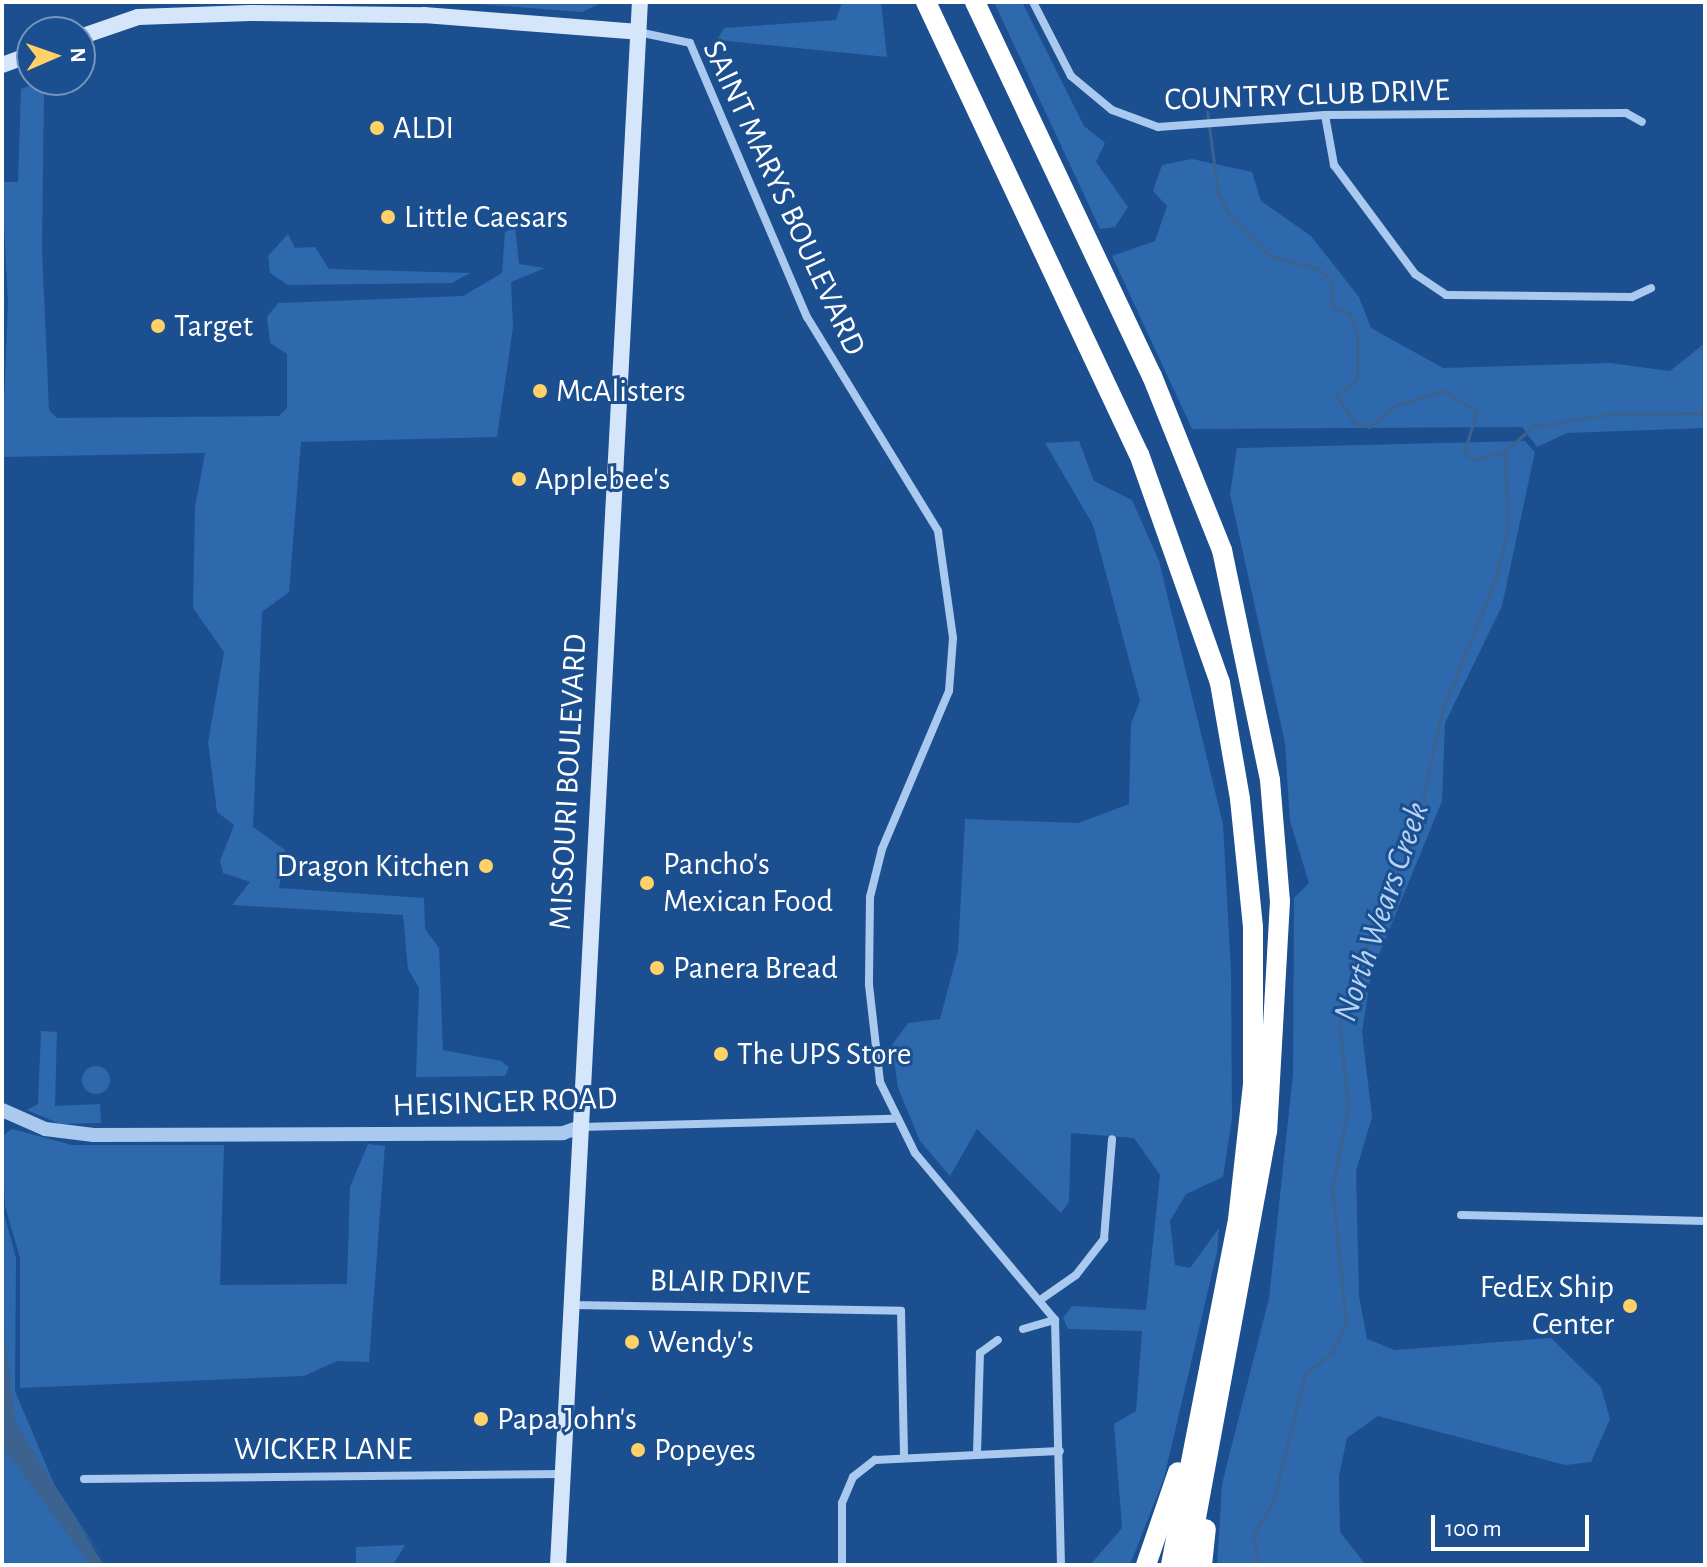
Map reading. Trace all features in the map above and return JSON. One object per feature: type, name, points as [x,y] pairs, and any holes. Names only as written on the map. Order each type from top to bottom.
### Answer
[{"type":"highway","points":[[926,2],[1139,454],[1220,683],[1253,927],[1253,1084],[1211,1368],[1171,1565]]},
{"type":"highway","points":[[975,2],[1152,376],[1222,550],[1250,664],[1280,901],[1276,1040],[1267,1131],[1187,1565]]},
{"type":"highway","points":[[1146,1565],[1211,1368]]},
{"type":"highway","points":[[1202,1565],[1220,1395]]},
{"type":"main road","name":"MISSOURI BOULEVARD","points":[[558,1565],[640,2]]},
{"type":"main road","points":[[96,31],[138,17],[250,13],[424,15],[638,32]]},
{"type":"street","name":"COUNTRY CLUB DRIVE","points":[[1033,2],[1054,50],[1092,97],[1135,122],[1199,129],[1325,115],[1626,113],[1642,122]]},
{"type":"street","name":"SAINT MARYS BOULEVARD","points":[[638,32],[690,43],[807,317],[942,544],[953,638],[949,691],[882,849],[870,897],[869,985],[880,1082],[893,1119],[1043,1298],[1055,1320],[1061,1565]]},
{"type":"street","points":[[1325,115],[1334,165],[1415,274],[1446,295],[1632,297],[1651,288]]},
{"type":"street","name":"HEISINGER ROAD","points":[[2,1110],[45,1129],[118,1134],[563,1133],[580,1127],[893,1119]]},
{"type":"street","points":[[1043,1298],[1076,1275],[1104,1239],[1112,1139]]},
{"type":"street","points":[[1461,1215],[1705,1221]]},
{"type":"street","name":"BLAIR DRIVE","points":[[572,1305],[887,1305],[901,1311],[906,1330],[904,1457]]},
{"type":"street","points":[[1023,1329],[1055,1320]]},
{"type":"street","points":[[977,1453],[980,1353],[998,1340]]},
{"type":"street","points":[[842,1565],[842,1503],[853,1477],[875,1460],[1060,1451]]},
{"type":"street","name":"WICKER LANE","points":[[84,1479],[562,1474]]},
{"type":"shaded area","points":[[454,2],[603,2],[582,12]]},
{"type":"shaded area","points":[[842,2],[881,2],[887,57],[717,40],[724,28],[836,20]]},
{"type":"shaded area","points":[[994,2],[1022,2],[1084,126],[1105,143],[1096,162],[1128,207],[1115,227],[1100,229]]},
{"type":"shaded area","points":[[21,96],[44,96],[42,249],[49,410],[57,418],[279,416],[287,408],[287,354],[270,343],[267,317],[278,303],[463,296],[502,273],[505,232],[515,226],[519,264],[545,268],[511,282],[513,327],[497,437],[301,442],[289,592],[262,612],[253,827],[285,850],[279,888],[424,898],[425,929],[439,948],[443,1050],[501,1061],[509,1067],[505,1076],[416,1077],[419,988],[408,969],[403,915],[232,905],[250,882],[223,873],[220,861],[234,825],[217,812],[208,742],[224,652],[193,608],[195,507],[205,453],[2,457],[8,303],[2,182],[18,182]]},
{"type":"shaded area","points":[[1192,159],[1252,172],[1261,201],[1311,236],[1359,297],[1371,328],[1443,368],[1610,363],[1670,371],[1705,343],[1705,428],[1567,433],[1537,447],[1522,427],[1192,429],[1112,256],[1155,241],[1167,206],[1153,191],[1162,165]]},
{"type":"shaded area","points":[[288,234],[295,248],[315,247],[329,269],[470,273],[452,283],[288,285],[270,273],[268,256]]},
{"type":"shaded area","points":[[1079,441],[1094,481],[1132,500],[1159,561],[1223,824],[1231,971],[1232,1119],[1223,1177],[1186,1194],[1170,1221],[1175,1265],[1190,1268],[1219,1228],[1217,1252],[1164,1478],[1130,1565],[1090,1565],[1122,1528],[1114,1424],[1136,1411],[1142,1331],[1068,1329],[1063,1318],[1072,1306],[1146,1310],[1160,1175],[1134,1138],[1071,1133],[1069,1202],[1061,1213],[977,1129],[950,1176],[920,1141],[898,1088],[892,1045],[908,1023],[940,1019],[958,951],[965,819],[1078,823],[1129,804],[1131,724],[1140,701],[1093,525],[1045,443]]},
{"type":"shaded area","points":[[1525,441],[1535,452],[1502,606],[1445,723],[1442,801],[1371,974],[1362,1032],[1372,1117],[1356,1171],[1359,1296],[1367,1339],[1395,1350],[1551,1338],[1601,1387],[1610,1419],[1591,1462],[1565,1465],[1378,1416],[1347,1438],[1339,1476],[1340,1532],[1366,1565],[1217,1565],[1222,1484],[1269,1298],[1293,1074],[1294,898],[1309,883],[1290,821],[1285,743],[1230,494],[1237,448]]},
{"type":"shaded area","points":[[41,1031],[57,1032],[55,1106],[100,1104],[101,1123],[60,1124],[27,1110],[38,1104]]},
{"type":"shaded area","points":[[96,1066],[106,1070],[110,1080],[106,1090],[96,1094],[86,1090],[82,1080],[86,1070]]},
{"type":"shaded area","points":[[12,1129],[72,1145],[224,1145],[220,1285],[347,1284],[350,1187],[368,1144],[385,1146],[369,1362],[337,1361],[304,1376],[20,1388],[20,1258],[5,1206],[2,1136]]},
{"type":"shaded area","points":[[2,1206],[16,1258],[15,1391],[54,1484],[107,1565],[51,1484],[16,1423],[5,1373]]},
{"type":"shaded area","points":[[2,1321],[16,1423],[104,1565],[91,1565],[2,1446]]},
{"type":"shaded area","points":[[2,1446],[7,1452],[91,1565],[2,1565]]},
{"type":"shaded area","points":[[405,1545],[393,1565],[356,1565],[356,1547]]},
{"type":"waterway","points":[[1205,96],[1218,194],[1229,215],[1270,256],[1318,269],[1332,281],[1332,307],[1350,314],[1357,332],[1357,380],[1336,395],[1355,423],[1369,427],[1396,405],[1443,391],[1477,411],[1464,452],[1474,460],[1505,451]]},
{"type":"waterway","name":"North Wears Creek","points":[[1258,1565],[1253,1535],[1273,1502],[1305,1374],[1332,1353],[1346,1323],[1332,1188],[1348,1107],[1339,1022],[1383,901],[1415,838],[1441,714],[1495,580],[1508,530],[1505,451],[1533,427],[1610,414],[1705,413]]},
{"type":"place","name":"ALDI","points":[[377,128]]},
{"type":"place","name":"Little Caesars","points":[[388,217]]},
{"type":"place","name":"Target","points":[[158,326]]},
{"type":"place","name":"McAlisters","points":[[540,391]]},
{"type":"place","name":"Applebee's","points":[[519,479]]},
{"type":"place","name":"Dragon Kitchen","points":[[486,866]]},
{"type":"place","name":"Pancho's Mexican Food","points":[[647,883]]},
{"type":"place","name":"Panera Bread","points":[[657,968]]},
{"type":"place","name":"The UPS Store","points":[[721,1054]]},
{"type":"place","name":"FedEx Ship Center","points":[[1630,1306]]},
{"type":"place","name":"Wendy's","points":[[632,1342]]},
{"type":"place","name":"Papa John's","points":[[481,1419]]},
{"type":"place","name":"Popeyes","points":[[638,1450]]}]
